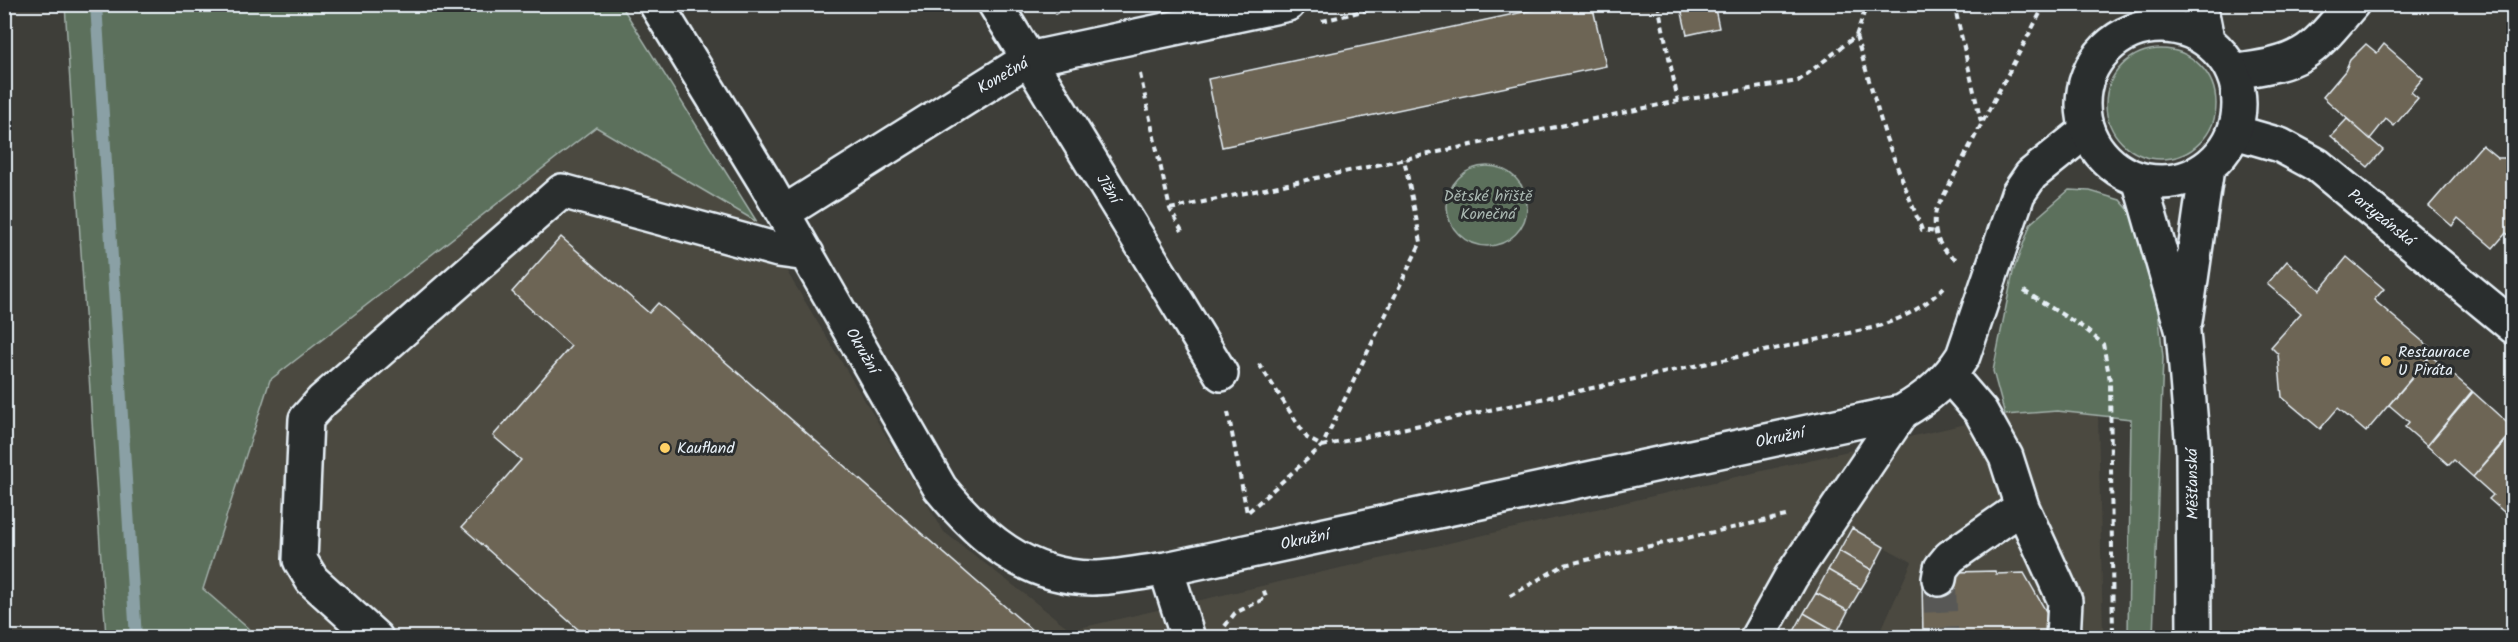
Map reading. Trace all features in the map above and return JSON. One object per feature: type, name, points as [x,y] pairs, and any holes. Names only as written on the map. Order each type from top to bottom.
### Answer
[{"type":"street","name":"Okružní","points":[[656,4],[783,213],[940,488],[968,522],[996,546],[1032,566],[1061,576],[1094,578],[1166,569],[1902,412],[1919,402],[1950,376],[1963,356],[2018,194],[2031,175],[2087,130]]},
{"type":"street","name":"Jižní","points":[[995,4],[1221,374]]},
{"type":"street","points":[[2200,4],[2206,39]]},
{"type":"street","points":[[2234,72],[2271,66],[2302,54],[2332,27],[2352,4]]},
{"type":"street","name":"Konečná","points":[[783,213],[1028,59],[1300,14]]},
{"type":"street","points":[[2139,17],[2160,25],[2184,29],[2206,39],[2226,59],[2234,72],[2240,102],[2235,132],[2223,152],[2207,168],[2186,178],[2163,183],[2139,179],[2122,172],[2096,147],[2087,130],[2083,113],[2083,95],[2087,78],[2095,62],[2106,48],[2139,17]]},
{"type":"street","name":"Partyzánská","points":[[2235,132],[2280,145],[2317,165],[2514,327]]},
{"type":"street","name":"Měšťanská","points":[[2183,332],[2207,168]]},
{"type":"street","name":"Měšťanská","points":[[2139,179],[2183,332],[2193,449],[2194,638]]},
{"type":"street","points":[[376,638],[312,580],[300,560],[306,419],[322,401],[562,191],[778,250],[807,254]]},
{"type":"street","points":[[1950,376],[1981,412],[2006,457],[2022,507],[2064,601],[2063,638]]},
{"type":"street","points":[[1757,638],[1791,577],[1902,412]]},
{"type":"street","points":[[1939,579],[1941,568],[1950,557],[2022,507]]},
{"type":"street","points":[[1166,569],[1188,638]]},
{"type":"path","points":[[1300,14],[1392,4]]},
{"type":"path","points":[[1658,4],[1677,101]]},
{"type":"path","points":[[1170,209],[1677,101],[1798,81],[1856,36],[1867,4]]},
{"type":"path","points":[[1954,4],[1981,123]]},
{"type":"path","points":[[2045,4],[1936,210],[1933,225],[1947,254],[1961,261],[1992,270],[2084,328],[2103,344],[2110,380],[2113,638]]},
{"type":"path","points":[[1856,36],[1886,138],[1922,230],[1936,232]]},
{"type":"path","points":[[1138,63],[1170,209],[1187,241]]},
{"type":"path","points":[[1221,374],[1247,513],[1322,446],[1421,242],[1404,159]]},
{"type":"path","points":[[1254,357],[1307,438],[1322,446],[1888,323],[1920,307],[1943,289],[1961,261]]},
{"type":"path","points":[[1510,596],[1564,565],[1756,521],[1791,515],[1834,513]]},
{"type":"shaded area","points":[[597,127],[757,222],[944,532],[1071,630],[2005,415],[2057,411],[2098,416],[2103,637],[1878,637],[1912,562],[1884,547],[1833,638],[258,638],[203,590],[270,380]]},
{"type":"green space","points":[[65,5],[621,5],[757,222],[596,127],[270,380],[203,589],[258,637],[106,637]]},
{"type":"green space","points":[[2161,49],[2182,54],[2200,65],[2211,83],[2216,104],[2211,125],[2200,143],[2182,154],[2161,159],[2140,154],[2122,143],[2111,125],[2106,104],[2111,83],[2122,65],[2140,54]]},
{"type":"green space","name":"Dětské hřiště Konečná","points":[[1487,166],[1502,169],[1515,178],[1524,191],[1527,206],[1524,221],[1515,234],[1502,243],[1487,246],[1472,243],[1459,234],[1450,221],[1447,206],[1450,191],[1459,178],[1472,169]]},
{"type":"green space","points":[[2069,190],[2090,191],[2120,200],[2135,217],[2152,255],[2163,357],[2153,637],[2128,637],[2131,419],[2057,411],[2005,415],[1993,371],[2013,272],[2031,223]]},
{"type":"building","points":[[1561,4],[1592,4],[1606,66],[1222,147],[1208,79]]},
{"type":"building","points":[[1680,4],[1714,4],[1719,28],[1687,35]]},
{"type":"building","points":[[2366,44],[2377,53],[2384,44],[2423,78],[2411,92],[2418,98],[2394,126],[2386,119],[2370,139],[2323,97],[2345,71],[2350,60]]},
{"type":"building","points":[[2347,119],[2383,150],[2368,167],[2331,136]]},
{"type":"building","points":[[2482,145],[2498,158],[2506,158],[2514,164],[2514,239],[2506,233],[2493,248],[2458,218],[2452,226],[2429,206]]},
{"type":"building","name":"Kaufland","points":[[561,237],[649,313],[658,303],[1041,638],[588,638],[462,527],[521,460],[493,436],[571,346],[512,292]]},
{"type":"building","points":[[2347,257],[2384,289],[2374,300],[2434,351],[2366,432],[2338,408],[2320,429],[2282,397],[2278,354],[2271,347],[2301,313],[2267,284],[2287,261],[2320,290]]},
{"type":"building","points":[[2431,356],[2472,391],[2427,446],[2405,427],[2409,422],[2389,405]]},
{"type":"building","points":[[2473,392],[2514,429],[2473,477],[2454,460],[2449,465],[2427,446]]},
{"type":"building","points":[[2514,431],[2514,517],[2512,519],[2489,499],[2493,495],[2473,477]]},
{"type":"building","points":[[1852,528],[1884,547],[1872,570],[1839,551]]},
{"type":"building","points":[[1839,551],[1872,570],[1861,589],[1828,570]]},
{"type":"building","points":[[1828,570],[1861,589],[1848,611],[1816,593]]},
{"type":"building","points":[[1995,571],[1996,574],[2024,573],[2048,615],[2045,637],[1923,638],[1922,579],[1956,579],[1956,572]]},
{"type":"building","points":[[1816,593],[1848,611],[1837,632],[1804,613]]},
{"type":"building","points":[[1804,613],[1837,632],[1833,638],[1796,638],[1792,635]]},
{"type":"waterway","points":[[96,4],[136,638]]},
{"type":"tunnel","points":[[1939,579],[1942,638]]},
{"type":"place","name":"Restaurace U Piráta","points":[[2386,361]]},
{"type":"place","name":"Kaufland","points":[[665,448]]}]
